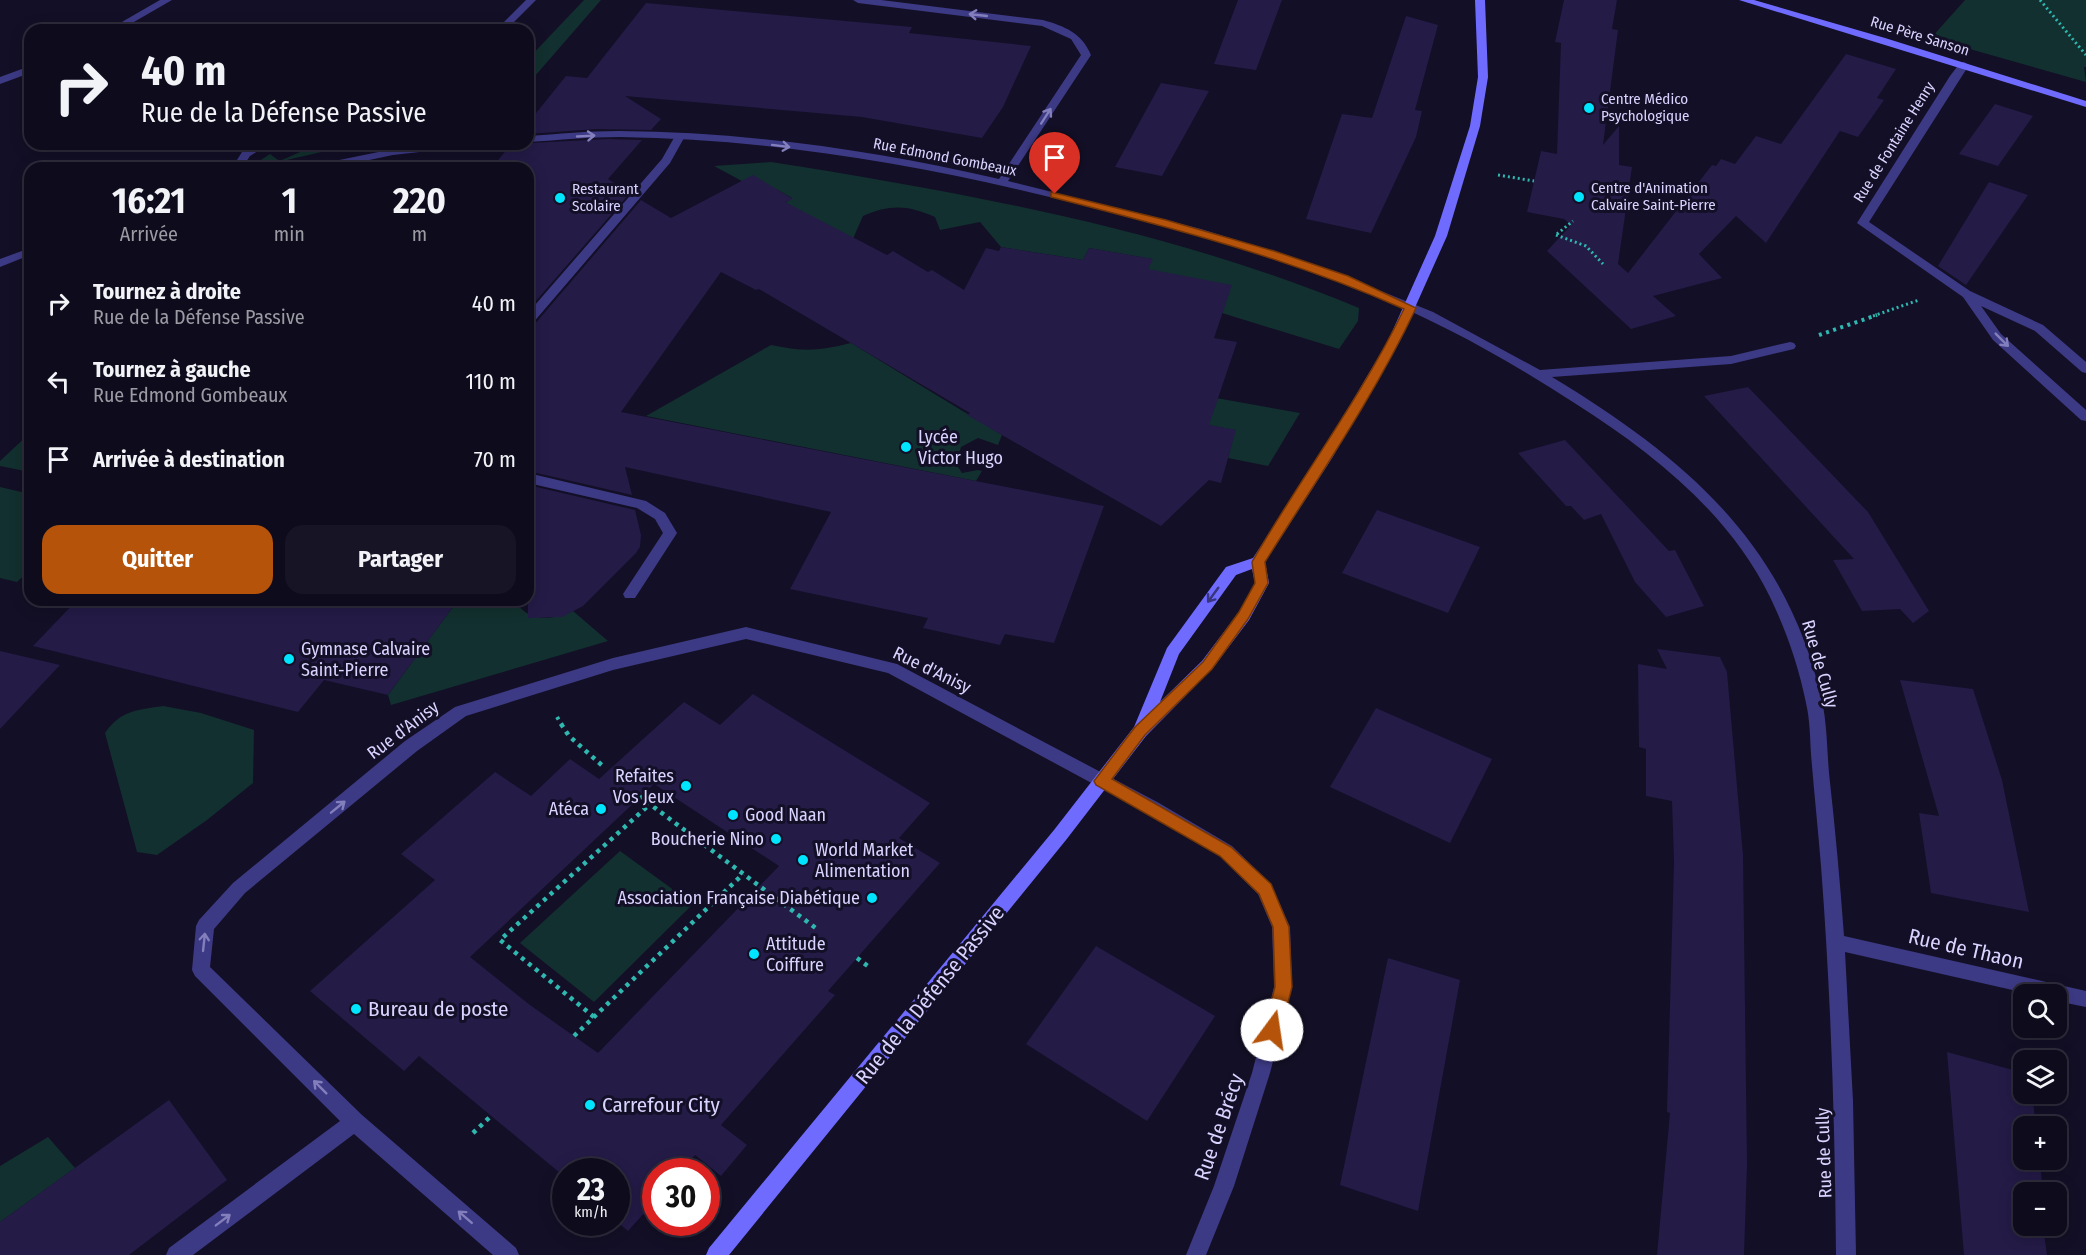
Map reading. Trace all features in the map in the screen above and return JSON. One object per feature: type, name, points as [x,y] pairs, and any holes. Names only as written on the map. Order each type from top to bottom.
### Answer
[{"type":"street","points":[[124,24],[167,0]]},
{"type":"street","points":[[507,24],[531,0]]},
{"type":"street","points":[[858,0],[1043,23],[1070,33],[1084,46],[1086,55],[1002,182]]},
{"type":"street","points":[[1258,562],[1330,449],[1394,341],[1441,236],[1475,126],[1483,77],[1480,0]]},
{"type":"street","name":"Rue Père Sanson","points":[[1744,0],[1964,65],[2086,104]]},
{"type":"street","name":"Rue de Fontaine Henry","points":[[1964,65],[1863,223],[1961,290],[2039,328],[2086,369]]},
{"type":"street","points":[[0,81],[24,71]]},
{"type":"street","name":"Rue Edmond Gombeaux","points":[[534,139],[622,134],[749,142],[924,166],[1002,182],[1151,219],[1270,253],[1344,279],[1410,308]]},
{"type":"street","points":[[534,310],[666,161],[679,138]]},
{"type":"street","points":[[241,162],[246,154],[253,150]]},
{"type":"street","points":[[340,162],[389,150]]},
{"type":"street","points":[[0,263],[24,253]]},
{"type":"street","name":"Rue de Fontaine Henry","points":[[1961,290],[1997,337],[2086,417]]},
{"type":"street","name":"Rue de Cully","points":[[1410,308],[1539,374],[1631,433],[1685,476],[1730,525],[1772,587],[1796,642],[1815,705],[1837,942],[1846,1255]]},
{"type":"street","points":[[1539,374],[1731,360],[1790,346]]},
{"type":"street","points":[[534,479],[641,504],[660,516],[670,533],[630,594]]},
{"type":"street","name":"Rue de la Défense Passive","points":[[716,1255],[1060,835],[1140,731],[1208,665],[1244,616],[1262,583],[1258,562],[1231,571],[1172,652],[1140,731]]},
{"type":"street","name":"Rue d'Anisy","points":[[509,1255],[355,1122],[201,970],[205,926],[239,888],[411,746],[461,711],[613,664],[746,633],[892,668],[1102,781]]},
{"type":"street","name":"Rue de Brécy","points":[[1102,781],[1226,851],[1265,889],[1281,927],[1283,987],[1261,1073],[1224,1186],[1196,1255]]},
{"type":"street","name":"Rue de Thaon","points":[[1837,942],[2086,999]]},
{"type":"street","points":[[176,1255],[355,1122]]},
{"type":"path","points":[[2040,0],[2086,55]]},
{"type":"path","points":[[1498,176],[1534,181]]},
{"type":"path","points":[[1573,221],[1556,235],[1586,246],[1603,264]]},
{"type":"path","points":[[1790,346],[1961,290]]},
{"type":"path","points":[[569,736],[605,768]]},
{"type":"path","points":[[639,796],[817,929]]},
{"type":"path","points":[[594,1017],[500,940],[649,805]]},
{"type":"path","points":[[574,1036],[743,874]]},
{"type":"path","points":[[857,958],[868,967]]},
{"type":"path","points":[[473,1133],[491,1116]]},
{"type":"green space","points":[[584,0],[601,0],[534,77],[534,53]]},
{"type":"green space","points":[[1965,0],[2086,0],[2086,67],[2084,67],[2086,82],[1931,38]]},
{"type":"green space","points":[[304,150],[331,150],[278,162],[262,162],[261,160],[270,154],[282,160]]},
{"type":"green space","points":[[771,162],[920,187],[1144,236],[1289,281],[1359,308],[1358,321],[1339,349],[1222,313],[1147,271],[1152,259],[1089,248],[1083,260],[1001,247],[980,222],[940,230],[935,217],[907,208],[882,209],[863,216],[852,241],[785,203],[792,198],[776,189],[766,194],[714,166]]},
{"type":"green space","points":[[851,343],[1002,435],[998,445],[978,438],[961,447],[956,464],[962,473],[982,471],[976,481],[646,416],[771,345],[811,350]]},
{"type":"green space","points":[[1104,378],[1300,413],[1268,466],[1228,458],[1235,430],[1158,416]]},
{"type":"green space","points":[[24,439],[24,471],[0,466],[0,461]]},
{"type":"green space","points":[[0,487],[24,493],[24,576],[17,582],[0,578]]},
{"type":"green space","points":[[454,606],[519,606],[533,616],[541,618],[557,617],[573,611],[608,641],[391,705],[388,695]]},
{"type":"green space","points":[[163,706],[201,713],[254,730],[253,783],[207,820],[157,855],[137,852],[105,733],[111,725],[130,712]]},
{"type":"green space","points":[[620,851],[693,904],[594,1002],[520,943]]},
{"type":"green space","points":[[48,1137],[75,1168],[0,1222],[0,1166]]},
{"type":"building","points":[[1238,0],[1282,0],[1256,70],[1214,64]]},
{"type":"building","points":[[1564,0],[1617,0],[1612,29],[1618,30],[1603,145],[1619,126],[1619,165],[1632,167],[1618,264],[1628,273],[1712,165],[1716,166],[1721,159],[1735,164],[1756,136],[1781,144],[1846,54],[1896,69],[1877,98],[1884,100],[1858,137],[1840,131],[1766,243],[1736,216],[1699,254],[1722,278],[1653,296],[1676,316],[1631,329],[1547,251],[1571,225],[1564,219],[1527,212],[1541,151],[1557,154],[1561,43],[1555,42]]},
{"type":"building","points":[[646,3],[912,27],[909,33],[1031,46],[1003,107],[982,138],[862,117],[625,96],[661,119],[651,130],[596,129],[534,134],[534,116],[566,76],[587,78]]},
{"type":"building","points":[[1406,16],[1438,25],[1415,110],[1422,111],[1416,137],[1371,233],[1306,219],[1342,114],[1372,118]]},
{"type":"building","points":[[1161,83],[1209,91],[1162,176],[1115,167]]},
{"type":"building","points":[[1995,104],[2033,116],[1998,166],[1959,154]]},
{"type":"building","points":[[608,139],[642,140],[608,179],[630,193],[534,303],[534,162],[497,162],[506,150],[534,150],[534,143]]},
{"type":"building","points":[[753,175],[793,199],[785,202],[887,255],[893,251],[928,272],[932,270],[964,290],[986,248],[999,251],[1001,247],[1083,260],[1089,248],[1153,259],[1148,269],[1232,285],[1214,338],[1237,342],[1209,425],[1236,430],[1221,483],[1209,480],[1161,526],[967,415],[970,413],[759,289],[756,290],[721,272],[621,412],[1104,506],[1054,643],[1005,634],[1000,645],[923,628],[928,618],[790,589],[831,512],[625,467],[632,495],[534,472],[534,325],[641,200],[671,218]]},
{"type":"building","points":[[1989,182],[2028,195],[1966,285],[1938,266]]},
{"type":"building","points":[[1748,387],[1868,512],[1929,611],[1913,623],[1900,609],[1862,611],[1833,560],[1854,559],[1704,396]]},
{"type":"building","points":[[1565,440],[1669,551],[1675,550],[1704,606],[1666,617],[1635,582],[1601,514],[1584,520],[1571,506],[1566,506],[1518,453]]},
{"type":"building","points":[[534,486],[635,510],[641,535],[640,547],[636,553],[583,606],[562,617],[528,618],[528,606],[534,606]]},
{"type":"building","points":[[1377,510],[1480,547],[1448,613],[1342,573]]},
{"type":"building","name":"Gymnase Calvaire Saint-Pierre","points":[[71,606],[454,606],[388,695],[324,680],[298,712],[33,646]]},
{"type":"building","points":[[1657,649],[1720,657],[1727,672],[1743,855],[1747,1164],[1744,1255],[1657,1255],[1670,1113],[1667,1112],[1674,862],[1672,801],[1646,796],[1646,749],[1639,747],[1638,664],[1667,669]]},
{"type":"building","points":[[0,651],[60,665],[0,729]]},
{"type":"building","points":[[1900,680],[1973,689],[2002,780],[2029,912],[1931,893],[1919,813],[1939,816]]},
{"type":"building","points":[[753,694],[930,803],[899,838],[940,863],[828,991],[835,995],[721,1125],[747,1145],[721,1176],[720,1158],[699,1158],[695,1155],[692,1158],[642,1158],[642,1216],[630,1229],[630,1158],[552,1158],[552,1166],[419,1056],[404,1071],[310,991],[435,880],[401,854],[495,772],[531,796],[570,759],[599,779],[684,702],[720,725]],"holes":[[[654,784],[779,866],[598,1053],[530,1005],[470,957]]]},
{"type":"building","points":[[1376,708],[1492,759],[1450,843],[1330,787]]},
{"type":"building","points":[[1096,946],[1215,1016],[1147,1121],[1026,1044]]},
{"type":"building","points":[[1388,958],[1460,980],[1418,1211],[1340,1185]]},
{"type":"building","points":[[1947,1052],[2013,1070],[2013,1104],[2033,1104],[2035,1116],[2013,1116],[2013,1170],[2041,1170],[2042,1182],[2013,1182],[2013,1236],[2044,1236],[2047,1255],[1964,1255]]},
{"type":"building","points":[[169,1100],[227,1180],[129,1255],[0,1255],[0,1222]]},
{"type":"place","name":"Centre Médico Psychologique","points":[[1589,108]]},
{"type":"place","name":"Centre d'Animation Calvaire Saint-Pierre","points":[[1579,197]]},
{"type":"place","name":"Restaurant Scolaire","points":[[560,198]]},
{"type":"place","name":"Lycée Victor Hugo","points":[[906,447]]},
{"type":"place","name":"Gymnase Calvaire Saint-Pierre","points":[[289,659]]},
{"type":"place","name":"Refaites Vos Jeux","points":[[686,786]]},
{"type":"place","name":"Atéca","points":[[601,809]]},
{"type":"place","name":"Good Naan","points":[[733,815]]},
{"type":"place","name":"Boucherie Nino","points":[[776,839]]},
{"type":"place","name":"World Market Alimentation","points":[[803,860]]},
{"type":"place","name":"Association Française Diabétique","points":[[872,898]]},
{"type":"place","name":"Attitude Coiffure","points":[[754,954]]},
{"type":"place","name":"Bureau de poste","points":[[356,1009]]},
{"type":"place","name":"Carrefour City","points":[[590,1105]]},
{"type":"route","points":[[1055,194],[1270,253],[1344,279],[1410,308],[1394,341],[1314,476],[1258,562],[1262,583],[1244,616],[1208,665],[1140,731],[1102,781],[1226,851],[1265,889],[1281,927],[1283,987],[1272,1030]]}]
